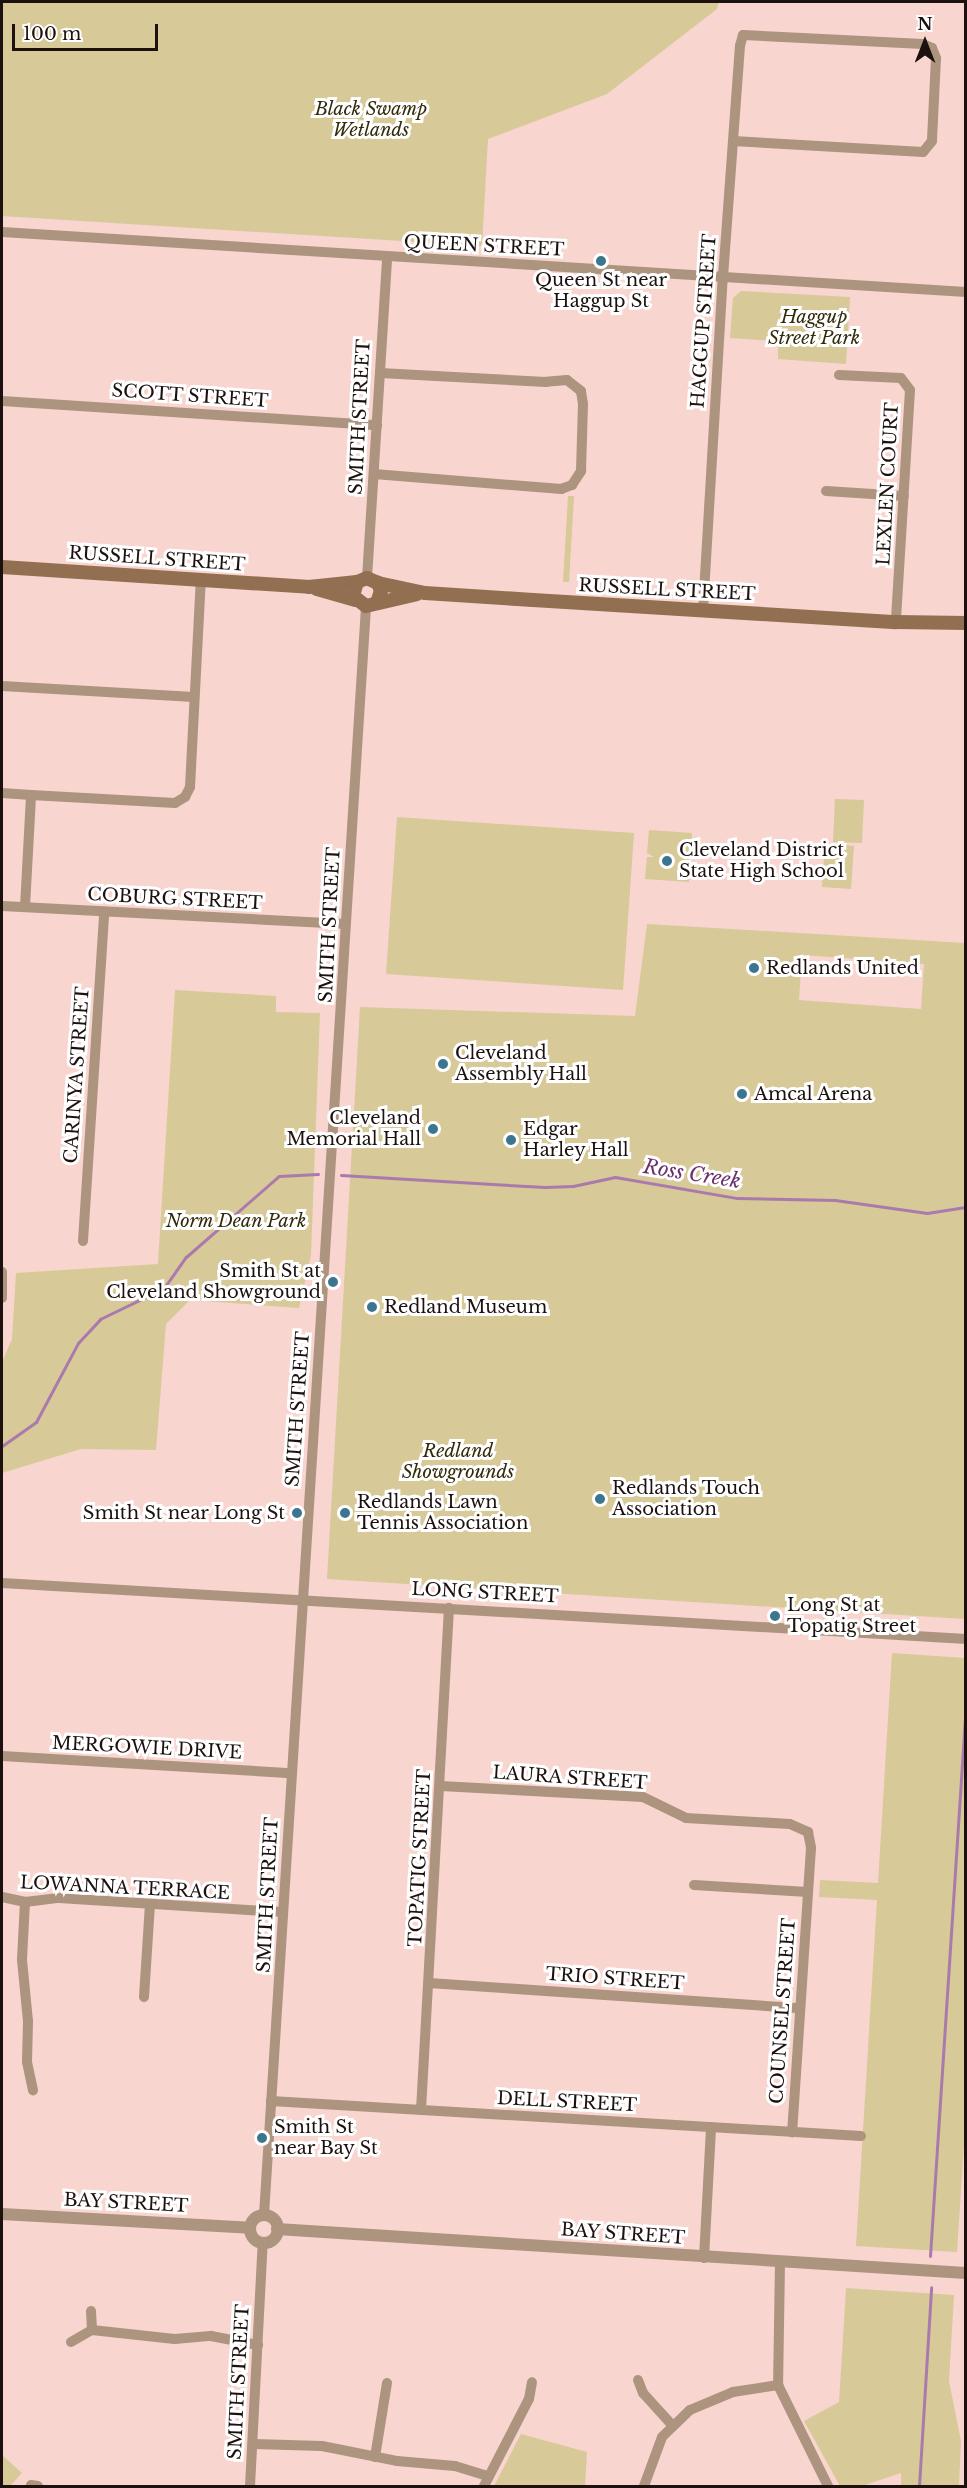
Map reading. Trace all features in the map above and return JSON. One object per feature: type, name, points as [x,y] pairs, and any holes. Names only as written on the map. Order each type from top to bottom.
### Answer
[{"type":"main road","name":"RUSSELL STREET","points":[[2,567],[309,587],[367,581],[425,593],[901,622],[966,622]]},
{"type":"main road","points":[[367,581],[381,591],[366,603],[353,591],[367,581]]},
{"type":"main road","name":"RUSSELL STREET","points":[[309,587],[366,603],[425,593]]},
{"type":"main road","name":"RUSSELL STREET","points":[[901,622],[966,630]]},
{"type":"street","name":"HAGGUP STREET","points":[[703,610],[723,277],[733,141],[743,35],[923,44],[932,48],[936,58],[932,141],[922,152],[733,141]]},
{"type":"street","name":"QUEEN STREET","points":[[2,232],[387,258],[966,292]]},
{"type":"street","name":"SMITH STREET","points":[[367,581],[387,258]]},
{"type":"street","points":[[374,474],[561,489],[572,486],[581,471],[583,404],[581,391],[567,380],[546,382],[380,373]]},
{"type":"street","name":"LEXLEN COURT","points":[[839,375],[891,376],[906,382],[910,390],[904,496],[901,622]]},
{"type":"street","name":"SCOTT STREET","points":[[2,401],[377,424]]},
{"type":"street","points":[[826,491],[904,496]]},
{"type":"street","points":[[2,793],[176,803],[185,797],[190,787],[201,580]]},
{"type":"street","name":"SMITH STREET","points":[[264,2215],[366,603]]},
{"type":"street","points":[[2,686],[194,697]]},
{"type":"street","points":[[25,907],[31,795]]},
{"type":"street","name":"COBURG STREET","points":[[2,906],[346,924]]},
{"type":"street","name":"CARINYA STREET","points":[[83,1241],[104,912]]},
{"type":"street","points":[[2,1272],[2,1298]]},
{"type":"street","name":"LONG STREET","points":[[2,1583],[966,1639]]},
{"type":"street","name":"TOPATIG STREET","points":[[421,2110],[441,1786],[449,1608]]},
{"type":"street","name":"MERGOWIE DRIVE","points":[[2,1756],[291,1773]]},
{"type":"street","name":"LAURA STREET","points":[[441,1786],[643,1797],[686,1818],[800,1826],[811,1840],[808,1892]]},
{"type":"street","points":[[694,1886],[808,1892]]},
{"type":"street","name":"COUNSEL STREET","points":[[792,2132],[808,1892]]},
{"type":"street","name":"LOWANNA TERRACE","points":[[2,1897],[25,1902],[59,1898],[283,1912]]},
{"type":"street","points":[[25,1902],[22,1960],[28,2021],[27,2062],[33,2090]]},
{"type":"street","points":[[144,1997],[150,1904]]},
{"type":"street","name":"TRIO STREET","points":[[429,1983],[800,2008]]},
{"type":"street","name":"DELL STREET","points":[[271,2101],[861,2136]]},
{"type":"street","points":[[704,2258],[711,2127]]},
{"type":"street","name":"BAY STREET","points":[[2,2214],[250,2228]]},
{"type":"street","points":[[264,2215],[274,2219],[277,2229],[273,2239],[263,2242],[255,2239],[250,2228],[254,2218],[264,2215]]},
{"type":"street","name":"BAY STREET","points":[[277,2229],[966,2273]]},
{"type":"street","name":"SMITH STREET","points":[[250,2487],[263,2242]]},
{"type":"street","points":[[780,2262],[778,2385],[828,2487]]},
{"type":"street","points":[[91,2311],[92,2330]]},
{"type":"street","points":[[71,2342],[92,2330],[175,2339],[211,2336],[258,2345]]},
{"type":"street","points":[[638,2379],[643,2393],[672,2425]]},
{"type":"street","points":[[253,2444],[322,2446],[375,2457],[455,2466],[486,2481],[529,2399],[532,2382]]},
{"type":"street","points":[[375,2457],[387,2383]]},
{"type":"street","points":[[644,2487],[650,2462],[672,2425],[708,2400],[778,2385]]},
{"type":"green space","name":"Black Swamp Wetlands","points":[[2,2],[719,2],[717,9],[607,94],[488,139],[482,246],[2,216]]},
{"type":"green space","name":"Haggup Street Park","points":[[741,291],[850,297],[846,364],[778,359],[778,341],[730,338],[733,298]]},
{"type":"green space","points":[[568,496],[574,496],[569,582],[563,582]]},
{"type":"green space","points":[[835,799],[864,800],[862,843],[833,842]]},
{"type":"green space","points":[[397,817],[634,833],[623,990],[386,974]]},
{"type":"green space","points":[[649,830],[692,833],[691,856],[683,856],[684,859],[691,860],[689,882],[645,879],[647,857],[654,857],[647,853]]},
{"type":"green space","points":[[825,843],[854,846],[851,889],[822,887]]},
{"type":"green space","name":"Redland Showgrounds","points":[[647,924],[965,943],[965,1619],[327,1579],[360,1007],[635,1016]],"holes":[[[802,955],[924,964],[921,1009],[799,1000]]]},
{"type":"green space","name":"Norm Dean Park","points":[[175,990],[276,996],[276,1012],[320,1013],[311,1255],[299,1308],[190,1300],[166,1324],[156,1450],[81,1449],[2,1473],[2,1362],[12,1339],[16,1273],[158,1264]]},
{"type":"green space","points":[[892,1653],[965,1658],[966,2114],[957,2252],[856,2246],[877,1900],[819,1897],[820,1880],[878,1883]]},
{"type":"green space","points":[[846,2288],[954,2295],[949,2381],[961,2441],[959,2486],[901,2486],[901,2473],[862,2486],[840,2486],[804,2421],[839,2402]]},
{"type":"green space","points":[[521,2434],[587,2452],[585,2486],[494,2486]]},
{"type":"green space","points":[[2,2455],[22,2473],[10,2486],[2,2486]]},
{"type":"waterway","name":"Ross Creek","points":[[2,1446],[36,1422],[78,1343],[100,1319],[164,1288],[186,1257],[279,1176],[318,1174]]},
{"type":"waterway","name":"Ross Creek","points":[[341,1175],[545,1187],[573,1186],[615,1177],[737,1198],[835,1200],[927,1213],[966,1207]]},
{"type":"waterway","points":[[930,2256],[966,1703]]},
{"type":"waterway","points":[[919,2486],[931,2287]]},
{"type":"place","name":"Queen St near Haggup St","points":[[601,261]]},
{"type":"place","name":"Cleveland District State High School","points":[[667,861]]},
{"type":"place","name":"Redlands United","points":[[754,968]]},
{"type":"place","name":"Cleveland Assembly Hall","points":[[443,1064]]},
{"type":"place","name":"Amcal Arena","points":[[742,1094]]},
{"type":"place","name":"Cleveland Memorial Hall","points":[[433,1129]]},
{"type":"place","name":"Edgar Harley Hall","points":[[511,1140]]},
{"type":"place","name":"Smith St at Cleveland Showground","points":[[333,1282]]},
{"type":"place","name":"Redland Museum","points":[[372,1307]]},
{"type":"place","name":"Redlands Touch Association","points":[[600,1499]]},
{"type":"place","name":"Smith St near Long St","points":[[297,1513]]},
{"type":"place","name":"Redlands Lawn Tennis Association","points":[[345,1513]]},
{"type":"place","name":"Long St at Topatig Street","points":[[775,1616]]},
{"type":"place","name":"Smith St near Bay St","points":[[262,2138]]}]
